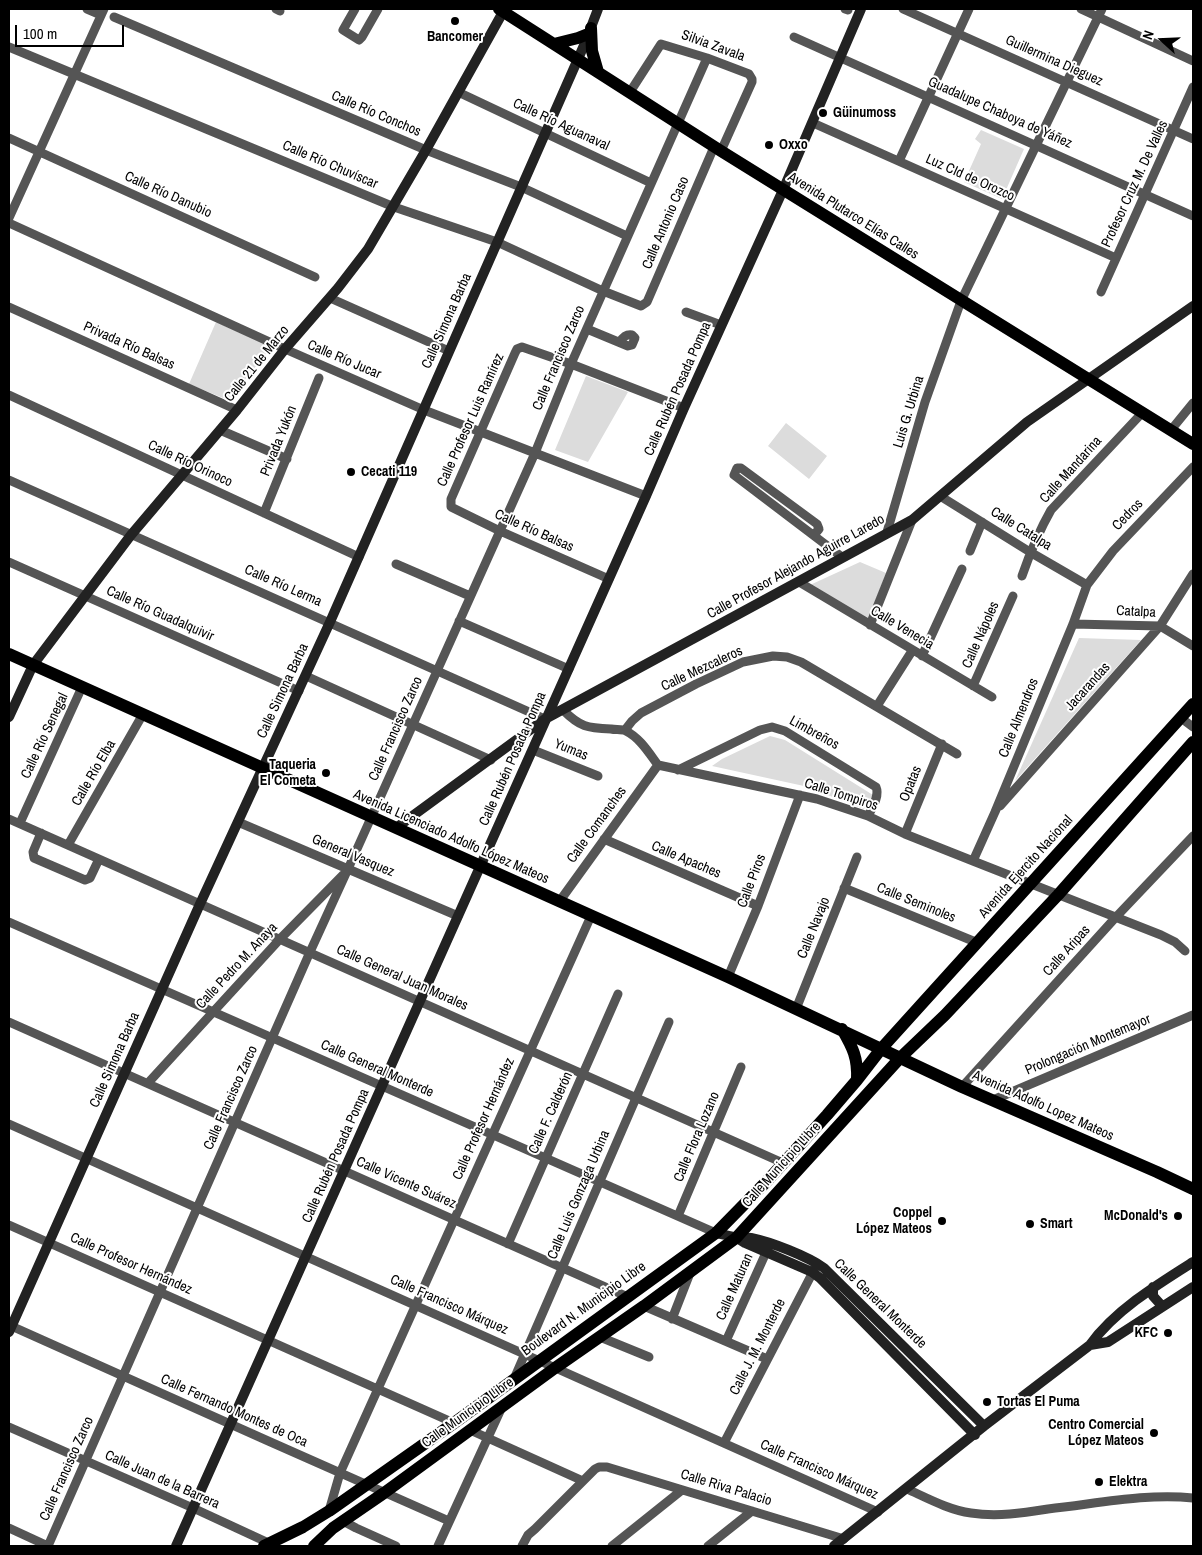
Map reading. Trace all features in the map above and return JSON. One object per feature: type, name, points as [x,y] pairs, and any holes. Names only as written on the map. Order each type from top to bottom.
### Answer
[{"type":"main road","name":"Avenida Plutarco Elías Calles","points":[[501,10],[717,149],[1193,444]]},
{"type":"main road","points":[[554,44],[578,38],[589,31],[598,72]]},
{"type":"main road","name":"Avenida Licenciado Adolfo López Mateos","points":[[9,654],[728,977],[881,1049]]},
{"type":"main road","name":"Avenida Ejercito Nacional","points":[[881,1049],[1193,704]]},
{"type":"main road","points":[[900,1058],[945,1015],[1058,895],[1193,742]]},
{"type":"main road","points":[[842,1029],[856,1055],[858,1065],[857,1080]]},
{"type":"main road","name":"Avenida Adolfo Lopez Mateos","points":[[881,1049],[962,1087],[1190,1187]]},
{"type":"main road","name":"Boulevard N. Municipio Libre","points":[[270,1545],[329,1511],[716,1233],[827,1115],[881,1049]]},
{"type":"main road","name":"Calle Municipio Libre","points":[[314,1546],[323,1536],[343,1521],[690,1273],[736,1238],[900,1058]]},
{"type":"main road","points":[[827,1115],[836,1128]]},
{"type":"street","points":[[9,218],[103,12],[87,9]]},
{"type":"street","points":[[355,9],[343,30],[359,40],[378,9]]},
{"type":"street","name":"Calle Simona Barba","points":[[10,1328],[200,904],[306,676],[598,9]]},
{"type":"street","name":"Calle Rubén Posada Pompa","points":[[176,1546],[813,123],[862,9]]},
{"type":"street","name":"Guillermina Dieguez","points":[[903,9],[1193,139]]},
{"type":"street","points":[[899,161],[969,9]]},
{"type":"street","points":[[1081,9],[1100,12],[1193,61]]},
{"type":"street","name":"Calle 21 de Marzo","points":[[9,717],[33,665],[131,535],[237,410],[285,349],[330,298],[368,249],[426,150],[501,10]]},
{"type":"street","name":"Luis G. Urbina","points":[[887,532],[925,402],[961,301],[1100,12]]},
{"type":"street","name":"Calle Río Conchos","points":[[114,17],[426,150],[521,187],[627,236]]},
{"type":"street","name":"Guadalupe Chaboya de Yáñez","points":[[794,37],[1193,216]]},
{"type":"street","name":"Silvia Zavala","points":[[630,92],[661,44],[707,58],[748,74],[752,78]]},
{"type":"street","name":"Calle Río Chuvíscar","points":[[9,47],[394,207],[497,242],[603,291],[641,306]]},
{"type":"street","name":"Calle Francisco Zarco","points":[[48,1546],[310,952],[535,453],[571,364],[707,58]]},
{"type":"street","name":"Calle Antonio Caso","points":[[641,306],[648,302],[717,149],[752,78]]},
{"type":"street","name":"Profesor Cruz M. De Valles","points":[[1101,292],[1193,87]]},
{"type":"street","name":"Calle Río Aguanaval","points":[[458,92],[651,183]]},
{"type":"street","name":"Luz CId de Orozco","points":[[813,123],[1116,258]]},
{"type":"street","name":"Calle Río Danubio","points":[[9,138],[316,277]]},
{"type":"street","name":"Calle Río Jucar","points":[[9,223],[424,410],[646,496]]},
{"type":"street","points":[[330,298],[450,350]]},
{"type":"street","name":"Calle Profesor Alejando Aguirre Laredo","points":[[396,828],[546,719],[912,520],[1028,422],[1193,306]]},
{"type":"street","name":"Privada Río Balsas","points":[[9,307],[237,410]]},
{"type":"street","points":[[686,312],[721,325]]},
{"type":"street","points":[[587,329],[620,342]]},
{"type":"street","name":"Calle Profesor Luis Ramírez","points":[[450,505],[515,353],[520,348],[526,347],[571,364]]},
{"type":"street","points":[[571,364],[684,408]]},
{"type":"street","name":"Privada Yukón","points":[[264,513],[320,378]]},
{"type":"street","name":"Calle Río Orinoco","points":[[9,395],[359,557]]},
{"type":"street","points":[[1171,430],[1193,403]]},
{"type":"street","name":"Calle Mandarina","points":[[1022,576],[1030,552],[1051,510],[1143,412]]},
{"type":"street","points":[[220,430],[287,460]]},
{"type":"street","name":"Cedros","points":[[1087,585],[1113,550],[1193,467]]},
{"type":"street","points":[[814,535],[819,528],[817,524],[741,468],[736,468],[734,475],[842,557]]},
{"type":"street","name":"Calle Río Lerma","points":[[9,480],[546,719]]},
{"type":"street","points":[[772,504],[779,495]]},
{"type":"street","name":"Calle Catalpa","points":[[940,496],[1087,585]]},
{"type":"street","name":"Calle Río Balsas","points":[[450,505],[500,531],[609,579]]},
{"type":"street","points":[[870,625],[912,520]]},
{"type":"street","points":[[970,552],[982,522]]},
{"type":"street","name":"Calle Río Guadalquivir","points":[[9,562],[299,691]]},
{"type":"street","points":[[396,564],[470,596]]},
{"type":"street","points":[[922,656],[962,569]]},
{"type":"street","name":"Jacarandas","points":[[995,812],[1160,626],[1193,574]]},
{"type":"street","name":"Calle Venecia","points":[[798,582],[992,697]]},
{"type":"street","name":"Calle Almendros","points":[[973,861],[1073,624],[1087,585]]},
{"type":"street","name":"Calle Nápoles","points":[[973,686],[1013,596]]},
{"type":"street","points":[[459,621],[569,669]]},
{"type":"street","name":"Catalpa","points":[[1073,624],[1160,626],[1193,646]]},
{"type":"street","points":[[877,706],[912,651]]},
{"type":"street","name":"Calle Mezcaleros","points":[[625,730],[641,713],[743,662],[773,656],[787,657],[801,662],[958,754]]},
{"type":"street","points":[[306,676],[491,760]]},
{"type":"street","name":"Calle Río Senegal","points":[[20,823],[82,687]]},
{"type":"street","points":[[563,710],[575,722],[584,726],[625,730],[636,738],[658,765]]},
{"type":"street","name":"Calle Río Elba","points":[[68,845],[143,714]]},
{"type":"street","points":[[1181,718],[1193,727]]},
{"type":"street","name":"Limbreños","points":[[678,770],[760,730],[772,727],[786,731],[876,787],[877,796],[868,816]]},
{"type":"street","name":"Opatas","points":[[905,834],[942,744]]},
{"type":"street","name":"Yumas","points":[[533,750],[598,776]]},
{"type":"street","name":"Calle Tompiros","points":[[658,765],[800,795],[868,816],[905,834],[1162,935],[1175,942],[1185,951]]},
{"type":"street","name":"Calle Comanches","points":[[559,902],[658,765]]},
{"type":"street","name":"Calle Piros","points":[[728,977],[758,906],[800,795]]},
{"type":"street","name":"Calle General Juan Morales","points":[[9,818],[783,1163]]},
{"type":"street","name":"General Vasquez","points":[[238,822],[458,916]]},
{"type":"street","points":[[41,833],[32,852],[34,858],[85,880],[90,878],[99,859]]},
{"type":"street","name":"Calle Aripas","points":[[962,1087],[1116,917],[1193,836]]},
{"type":"street","name":"Calle Apaches","points":[[604,839],[758,906]]},
{"type":"street","name":"Calle Navajo","points":[[796,1009],[857,858]]},
{"type":"street","name":"Calle Pedro M. Anaya","points":[[148,1083],[280,939],[348,869]]},
{"type":"street","name":"Calle Seminoles","points":[[844,888],[978,943]]},
{"type":"street","name":"Calle Profesor Hernández","points":[[329,1511],[340,1473],[591,916]]},
{"type":"street","name":"Calle General Monterde","points":[[9,922],[716,1233],[767,1248],[815,1268],[839,1281],[984,1426]]},
{"type":"street","name":"Calle F. Calderón","points":[[508,1244],[618,994]]},
{"type":"street","name":"Prolongación Montemayor","points":[[993,1100],[1193,1015]]},
{"type":"street","name":"Calle Vicente Suárez","points":[[9,1022],[628,1296]]},
{"type":"street","name":"Calle Luis Gonzaga Urbina","points":[[514,1379],[669,1022]]},
{"type":"street","name":"Calle Flora Lozano","points":[[678,1216],[741,1067]]},
{"type":"street","name":"Calle Francisco Márquez","points":[[9,1124],[878,1512]]},
{"type":"street","name":"Calle Profesor Hernández","points":[[9,1225],[454,1423]]},
{"type":"street","name":"Calle Maturan","points":[[726,1341],[767,1248]]},
{"type":"street","points":[[834,1546],[984,1426],[1090,1345],[1100,1331],[1153,1287],[1193,1262]]},
{"type":"street","name":"Calle General Monterde","points":[[815,1268],[826,1283],[975,1435]]},
{"type":"street","name":"Calle J. M. Monterde","points":[[724,1443],[815,1268]]},
{"type":"street","points":[[672,1318],[690,1273]]},
{"type":"street","points":[[1153,1287],[1153,1296],[1162,1306]]},
{"type":"street","points":[[1090,1345],[1108,1342],[1193,1287]]},
{"type":"street","points":[[644,1306],[767,1359]]},
{"type":"street","name":"Calle Fernando Montes de Oca","points":[[10,1328],[123,1376],[449,1521]]},
{"type":"street","points":[[600,1337],[649,1357]]},
{"type":"street","points":[[438,1546],[502,1407]]},
{"type":"street","name":"Calle Juan de la Barrera","points":[[9,1427],[193,1508],[270,1545]]},
{"type":"street","points":[[470,1430],[583,1481],[528,1535],[522,1546]]},
{"type":"street","name":"Calle Riva Palacio","points":[[583,1481],[592,1471],[599,1467],[607,1467],[844,1538]]},
{"type":"street","points":[[906,1489],[958,1510],[988,1514],[1030,1513],[1143,1497],[1193,1498]]},
{"type":"street","points":[[612,1546],[682,1490]]},
{"type":"street","points":[[708,1546],[752,1511]]},
{"type":"street","points":[[343,1521],[396,1546]]},
{"type":"street","points":[[9,1528],[48,1546]]},
{"type":"shaded area","points":[[981,130],[1024,149],[1002,199],[964,182],[981,144],[975,139]]},
{"type":"shaded area","points":[[216,322],[272,347],[228,400],[189,384]]},
{"type":"shaded area","points":[[586,376],[628,392],[588,462],[555,450]]},
{"type":"shaded area","points":[[786,423],[827,456],[809,479],[768,446]]},
{"type":"shaded area","points":[[860,562],[886,573],[868,620],[810,585]]},
{"type":"shaded area","points":[[1079,638],[1141,640],[1015,781]]},
{"type":"shaded area","points":[[770,736],[785,740],[873,795],[864,809],[804,786],[712,766],[722,759]]},
{"type":"place","name":"Bancomer","points":[[455,21]]},
{"type":"place","name":"Güinumoss","points":[[823,113]]},
{"type":"place","name":"Oxxo","points":[[769,145]]},
{"type":"place","name":"Cecati 119","points":[[351,472]]},
{"type":"place","name":"Taqueria El Cometa","points":[[326,773]]},
{"type":"place","name":"McDonald's","points":[[1178,1216]]},
{"type":"place","name":"Coppel López Mateos","points":[[942,1221]]},
{"type":"place","name":"Smart","points":[[1030,1224]]},
{"type":"place","name":"KFC","points":[[1168,1333]]},
{"type":"place","name":"Tortas El Puma","points":[[987,1402]]},
{"type":"place","name":"Centro Comercial López Mateos","points":[[1154,1433]]},
{"type":"place","name":"Elektra","points":[[1099,1482]]}]
